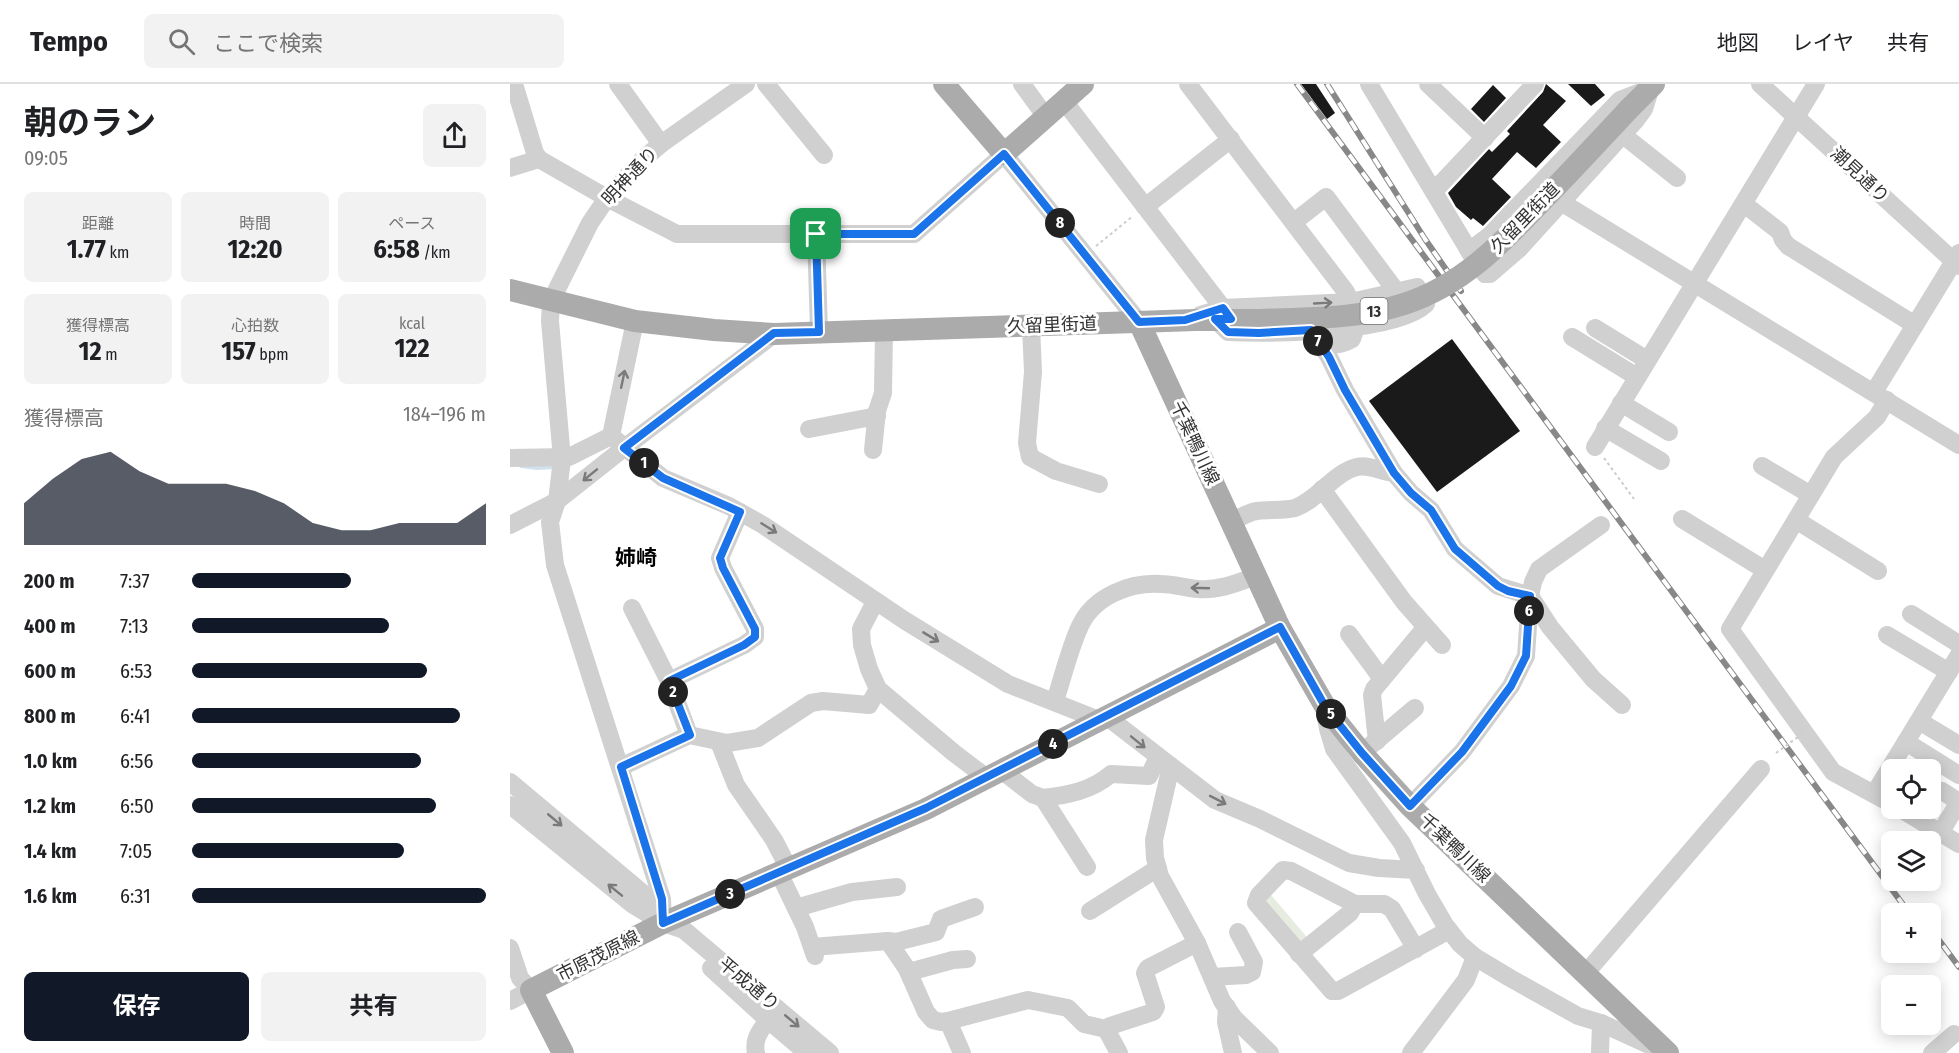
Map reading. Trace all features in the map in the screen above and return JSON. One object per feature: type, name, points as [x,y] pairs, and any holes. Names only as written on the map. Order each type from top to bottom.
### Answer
[{"type":"main road","points":[[944,84],[1004,154],[1083,84]]},
{"type":"main road","name":"久留里街道","points":[[510,290],[635,321],[692,328],[774,333],[1139,322],[1223,316],[1260,320],[1360,314],[1411,302],[1478,264],[1502,243],[1652,86]]},
{"type":"main road","name":"千葉鴨川線","points":[[1139,322],[1280,627],[1326,708],[1369,747],[1410,806],[1667,1053]]},
{"type":"main road","name":"市原茂原線","points":[[531,990],[663,923],[926,808],[1280,627]]},
{"type":"main road","points":[[531,990],[563,1053]]},
{"type":"street","points":[[514,84],[535,153],[539,159],[677,234],[914,234],[1004,154],[1139,322]]},
{"type":"street","points":[[618,84],[661,144]]},
{"type":"street","name":"明神通り","points":[[551,301],[590,223],[607,198],[642,160],[661,144],[746,84]]},
{"type":"street","points":[[766,84],[824,155]]},
{"type":"street","points":[[1022,84],[1046,117]]},
{"type":"street","points":[[1188,84],[1352,302]]},
{"type":"street","points":[[1369,84],[1485,274],[1490,274],[1519,249],[1623,135],[1644,109],[1652,86]]},
{"type":"street","points":[[1428,84],[1485,138]]},
{"type":"street","points":[[1434,191],[1535,84]]},
{"type":"street","name":"潮見通り","points":[[1760,84],[1957,260]]},
{"type":"street","points":[[1595,447],[1816,84]]},
{"type":"street","points":[[1475,260],[1489,236],[1620,100],[1652,86]]},
{"type":"street","points":[[1064,101],[1145,207],[1223,316],[1228,332],[1314,335],[1382,323],[1418,311],[1426,304],[1417,287],[1352,302],[1223,316]]},
{"type":"street","points":[[1623,135],[1677,178]]},
{"type":"street","points":[[1145,207],[1231,140]]},
{"type":"street","points":[[510,168],[539,159]]},
{"type":"street","points":[[1567,196],[1695,282],[1959,445]]},
{"type":"street","points":[[1294,222],[1326,197],[1396,291]]},
{"type":"street","points":[[1744,204],[1780,232],[1788,246],[1915,325]]},
{"type":"street","points":[[816,234],[819,332]]},
{"type":"street","points":[[1881,798],[1833,771],[1730,629],[1834,457],[1877,417],[1881,396],[1915,325],[1957,260]]},
{"type":"street","points":[[551,301],[550,321],[562,459],[557,501],[550,522],[555,565],[662,899],[663,923]]},
{"type":"street","points":[[617,442],[635,321]]},
{"type":"street","points":[[1031,326],[1033,372],[1027,443],[1030,457],[1056,471],[1099,484]]},
{"type":"street","points":[[1595,328],[1647,360]]},
{"type":"street","points":[[873,450],[877,416],[883,393],[884,330]]},
{"type":"street","points":[[510,525],[557,501],[617,442],[774,333]]},
{"type":"street","points":[[1314,335],[1394,473],[1411,493],[1431,510],[1455,549],[1498,586],[1530,596],[1550,627],[1593,679],[1622,705]]},
{"type":"street","points":[[1572,337],[1637,377]]},
{"type":"street","points":[[1621,403],[1669,432]]},
{"type":"street","points":[[809,429],[877,416]]},
{"type":"street","points":[[1605,428],[1661,461]]},
{"type":"street","points":[[510,458],[562,459],[617,442]]},
{"type":"street","points":[[617,442],[663,478],[764,525],[808,553],[875,602],[1008,684],[1103,718],[1215,800],[1260,819],[1349,863],[1379,868],[1416,870]]},
{"type":"street","points":[[1762,466],[1811,495]]},
{"type":"street","points":[[1232,522],[1251,512],[1294,508],[1333,480],[1358,467],[1372,467],[1394,473]]},
{"type":"street","points":[[1322,489],[1404,603],[1442,645]]},
{"type":"street","points":[[669,681],[744,645],[755,637],[755,629],[720,558],[740,512]]},
{"type":"street","points":[[1682,519],[1765,570]]},
{"type":"street","points":[[1796,520],[1878,571]]},
{"type":"street","points":[[1410,806],[1462,752],[1511,686],[1526,656],[1530,596],[1539,569],[1601,525]]},
{"type":"street","points":[[1055,701],[1080,626],[1088,614],[1111,593],[1133,586],[1160,583],[1201,590],[1225,587],[1256,576]]},
{"type":"street","points":[[875,602],[861,629],[862,645],[878,689],[954,753],[1032,795],[1043,798],[1075,793],[1100,783],[1111,774],[1149,776],[1165,762]]},
{"type":"street","points":[[632,608],[669,681],[690,735]]},
{"type":"street","points":[[1911,614],[1959,644]]},
{"type":"street","points":[[1369,747],[1374,689],[1425,628]]},
{"type":"street","points":[[1349,634],[1382,678]]},
{"type":"street","points":[[1887,635],[1949,672]]},
{"type":"street","points":[[1875,794],[1959,655]]},
{"type":"street","points":[[621,767],[690,735],[727,743],[758,738],[811,703],[823,701],[869,705],[878,689]]},
{"type":"street","points":[[1326,708],[1328,729],[1334,749],[1402,843],[1427,894],[1460,945],[1475,957],[1578,1016],[1601,1023],[1667,1053]]},
{"type":"street","points":[[1369,747],[1415,708]]},
{"type":"street","points":[[1918,721],[1959,745]]},
{"type":"street","points":[[719,742],[736,785],[774,840],[796,908],[814,952],[888,941],[896,942],[936,932],[941,919],[975,907]]},
{"type":"street","points":[[1906,742],[1959,775]]},
{"type":"street","points":[[1165,762],[1154,840],[1158,868],[1227,1007],[1234,1018],[1270,1053]]},
{"type":"street","points":[[1585,974],[1761,769]]},
{"type":"street","name":"平成通り","points":[[510,782],[646,896],[663,923],[684,930],[830,1053]]},
{"type":"street","points":[[1941,831],[1959,802],[1942,791]]},
{"type":"street","points":[[1043,798],[1087,867]]},
{"type":"street","name":"平成通り","points":[[514,816],[632,904],[663,923],[807,1053]]},
{"type":"street","points":[[1683,860],[1707,847],[1734,819]]},
{"type":"street","points":[[1917,819],[1937,831]]},
{"type":"street","points":[[1941,834],[1959,844]]},
{"type":"street","points":[[1090,911],[1158,868]]},
{"type":"street","points":[[1416,949],[1392,909],[1384,904],[1355,904],[1291,871],[1283,870],[1259,895],[1256,903],[1332,992],[1338,991],[1416,949],[1449,930]]},
{"type":"street","points":[[796,908],[852,892],[897,887]]},
{"type":"street","points":[[1299,954],[1350,913],[1355,904]]},
{"type":"street","points":[[1212,977],[1246,975],[1252,972],[1254,962],[1238,932]]},
{"type":"street","points":[[888,941],[909,972],[926,1012],[933,1020],[948,1021],[1028,1000],[1068,1008],[1084,1024],[1106,1029],[1153,1012],[1156,1003],[1145,974],[1148,968],[1197,943]]},
{"type":"street","points":[[510,948],[520,978],[531,990],[510,1001]]},
{"type":"street","points":[[1410,1053],[1466,980],[1475,957]]},
{"type":"street","points":[[909,972],[953,960],[967,959]]},
{"type":"street","points":[[1227,1007],[1226,1022],[1233,1053]]},
{"type":"street","points":[[756,1053],[754,1045],[756,1037],[768,1020]]},
{"type":"street","points":[[948,1021],[962,1053]]},
{"type":"street","points":[[1600,1053],[1601,1023]]},
{"type":"street","points":[[1106,1029],[1119,1053]]},
{"type":"street","points":[[1932,1053],[1954,1034]]},
{"type":"path","points":[[1095,246],[1145,207]]},
{"type":"path","points":[[1595,447],[1634,499]]},
{"type":"path","points":[[1776,753],[1802,734]]},
{"type":"shaded area","points":[[1265,888],[1312,943],[1299,954],[1259,895]]},
{"type":"building","points":[[1301,84],[1316,84],[1335,113],[1327,119]]},
{"type":"building","points":[[1546,84],[1566,101],[1543,125],[1561,142],[1536,168],[1517,152],[1492,179],[1511,197],[1483,226],[1473,218],[1471,220],[1456,207],[1448,193],[1489,149],[1492,152],[1510,134],[1507,131],[1543,92]]},
{"type":"building","points":[[1568,84],[1595,84],[1605,95],[1591,106]]},
{"type":"building","points":[[1493,85],[1506,98],[1484,122],[1471,109]]},
{"type":"building","points":[[1452,339],[1520,431],[1437,492],[1369,401]]},
{"type":"waterway","points":[[521,466],[555,467]]},
{"type":"railway","points":[[1297,84],[1902,903]]},
{"type":"railway","points":[[1327,84],[1425,239],[1461,291]]},
{"type":"railway","points":[[1941,943],[1959,967]]},
{"type":"district","name":"姉崎","points":[[636,558]]},
{"type":"route","points":[[1004,154],[1139,322],[1185,320],[1223,308],[1231,319],[1215,319],[1228,332],[1311,330],[1329,357],[1345,390],[1394,473],[1411,493],[1431,510],[1455,549],[1498,586],[1530,596],[1526,656],[1511,686],[1462,752],[1410,806],[1362,753],[1326,708],[1280,627],[926,808],[663,923],[662,899],[621,767],[690,735],[669,681],[744,645],[755,637],[755,629],[720,558],[740,512],[663,478],[624,448],[763,344],[774,333],[819,332],[816,234],[914,234],[1004,154]]}]
